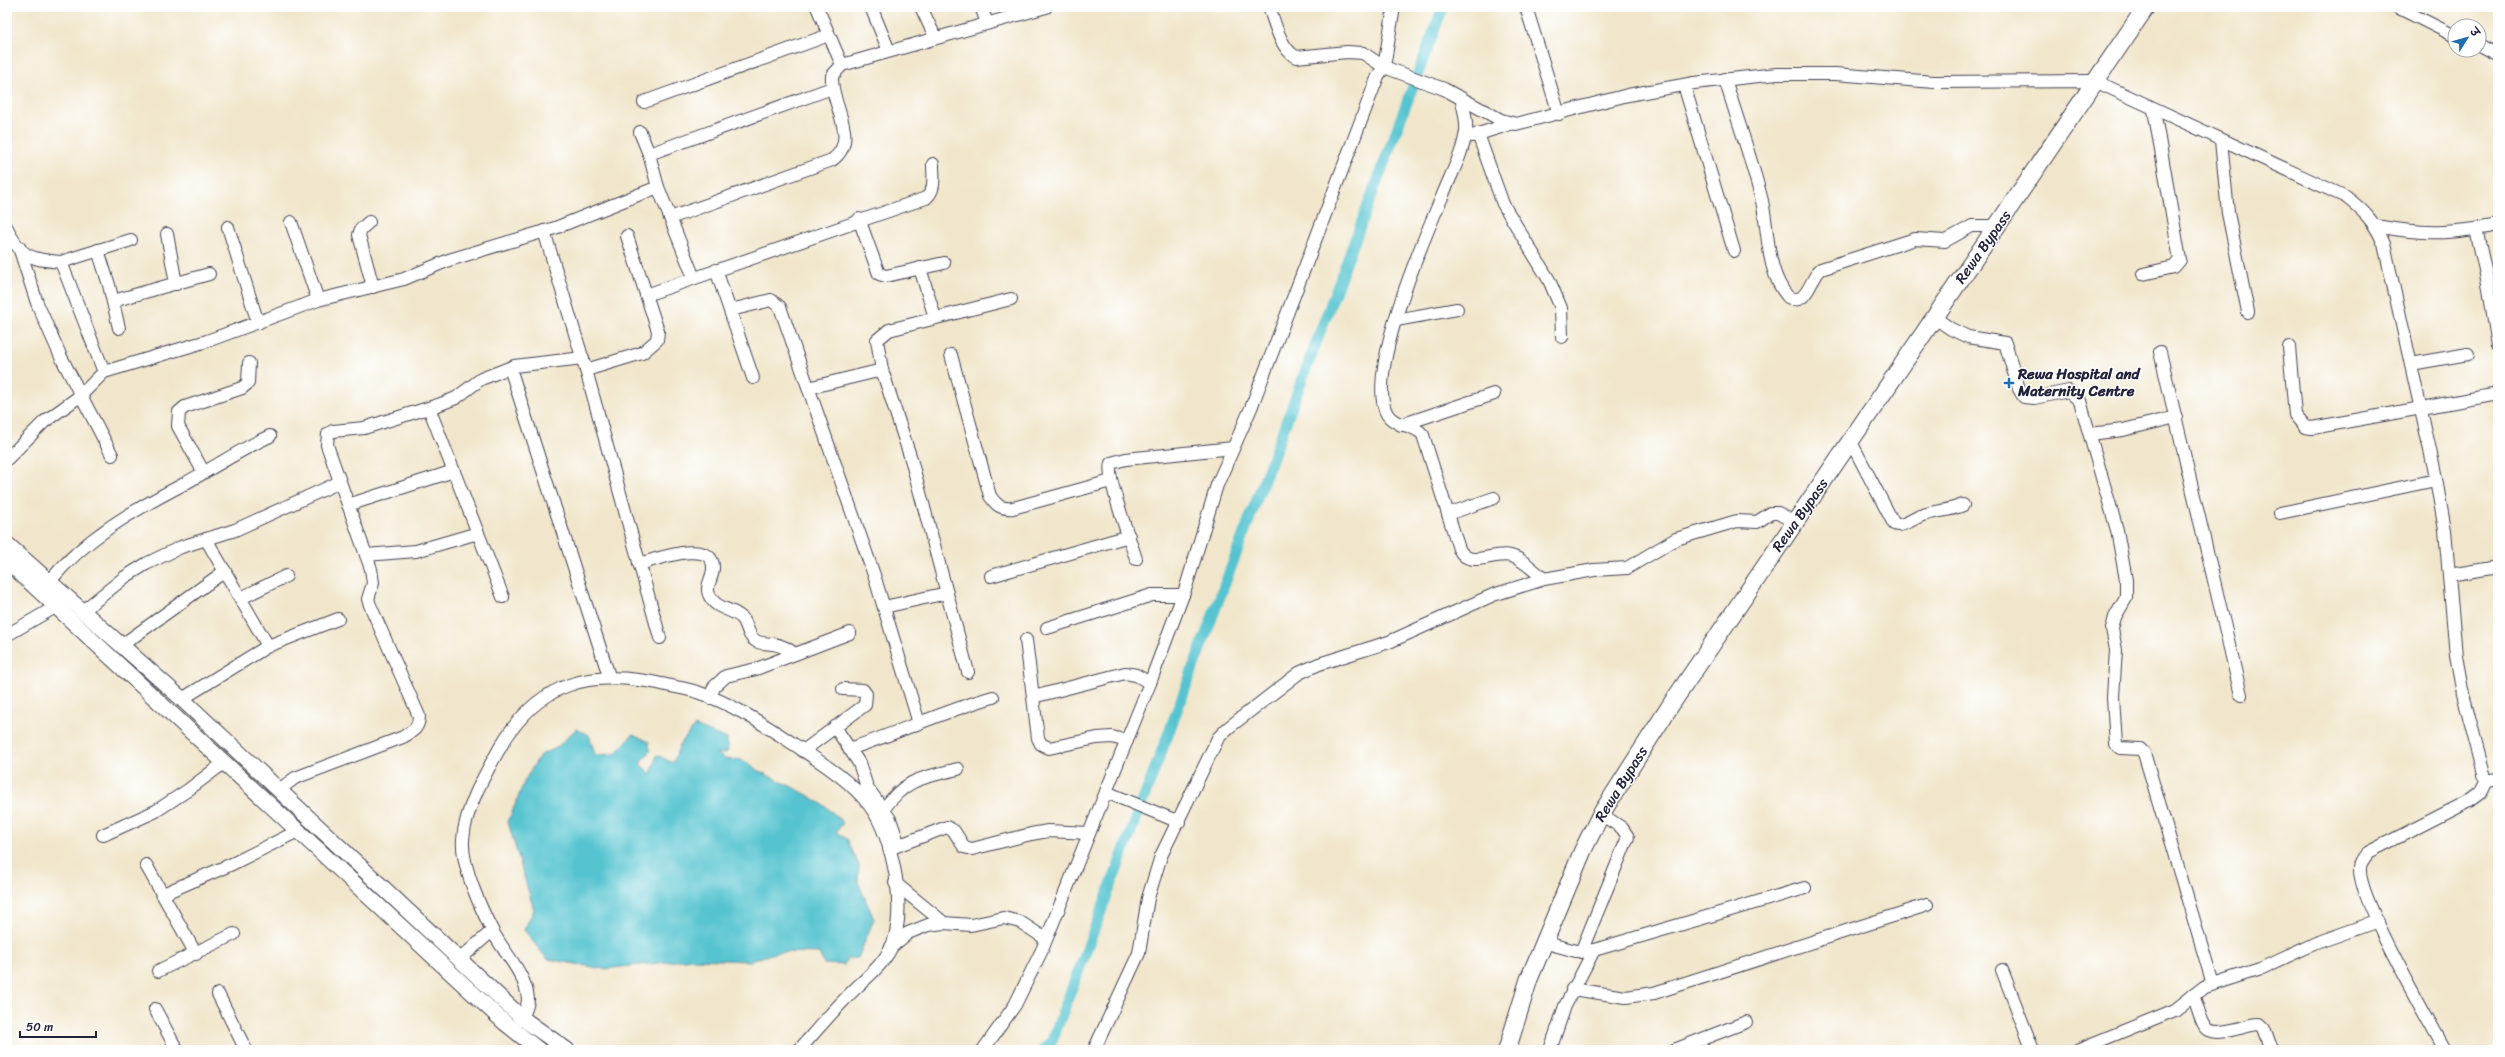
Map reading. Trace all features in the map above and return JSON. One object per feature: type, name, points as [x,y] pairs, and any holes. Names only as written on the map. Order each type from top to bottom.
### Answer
[{"type":"highway","name":"Rewa Bypass","points":[[1507,1050],[1529,978],[1601,814],[1672,703],[1794,522],[1851,442],[2146,7]]},
{"type":"main road","points":[[7,544],[50,581],[225,762],[302,832],[505,1023],[539,1050]]},
{"type":"main road","points":[[7,561],[57,606],[83,616],[122,645],[314,822],[522,1018],[567,1050]]},
{"type":"street","points":[[817,7],[842,65]]},
{"type":"street","points":[[871,7],[889,50]]},
{"type":"street","points":[[921,7],[935,37]]},
{"type":"street","points":[[981,7],[987,23]]},
{"type":"street","points":[[1269,7],[1283,44],[1290,53],[1296,57],[1347,52],[1362,53],[1388,69],[1444,89],[1510,124]]},
{"type":"street","points":[[983,1050],[1015,1005],[1046,939],[1089,833],[1110,793],[1127,741],[1183,596],[1217,485],[1251,408],[1378,76],[1388,69],[1394,7]]},
{"type":"street","points":[[1526,7],[1559,114]]},
{"type":"street","points":[[2397,7],[2447,32]]},
{"type":"street","points":[[670,218],[832,160],[841,153],[844,145],[845,134],[832,88],[832,76],[842,65],[889,50],[1040,8]]},
{"type":"street","points":[[644,102],[829,35]]},
{"type":"street","points":[[2487,49],[2498,55]]},
{"type":"street","points":[[1465,139],[1510,124],[1522,124],[1628,96],[1684,85],[1777,74],[1835,74],[1934,82],[2095,81],[2154,110],[2346,197],[2364,211],[2376,226],[2384,244],[2411,364],[2436,480],[2445,530],[2456,656],[2462,687],[2492,780],[2480,793],[2469,801],[2378,846],[2364,858],[2360,866],[2360,877],[2365,894],[2445,1050]]},
{"type":"street","points":[[1725,79],[1762,202],[1768,245],[1773,263],[1782,289],[1788,297],[1795,299],[1803,296],[1810,288],[1814,276],[1821,269],[1915,239],[1945,241],[1972,226],[1998,226]]},
{"type":"street","points":[[1684,85],[1734,251]]},
{"type":"street","points":[[649,154],[832,88]]},
{"type":"street","points":[[1462,98],[1466,118],[1465,139],[1418,253],[1384,357],[1382,383],[1386,412],[1401,425],[1417,430],[1422,435],[1459,549],[1466,559],[1501,555],[1513,556],[1544,579]]},
{"type":"street","points":[[2143,274],[2174,267],[2180,260],[2154,110]]},
{"type":"street","points":[[640,132],[649,154],[658,187],[694,278]]},
{"type":"street","points":[[1478,134],[1503,204],[1549,280],[1561,308],[1562,337]]},
{"type":"street","points":[[2222,140],[2228,213],[2248,312]]},
{"type":"street","points":[[646,295],[859,219],[926,198],[932,193],[933,164]]},
{"type":"street","points":[[7,459],[56,411],[80,396],[104,372],[258,324],[318,300],[404,279],[449,260],[544,231],[658,187]]},
{"type":"street","points":[[859,219],[879,274],[886,276],[944,263]]},
{"type":"street","points":[[291,222],[318,300]]},
{"type":"street","points":[[369,222],[361,229],[358,235],[373,287]]},
{"type":"street","points":[[2376,226],[2420,233],[2476,229],[2498,225]]},
{"type":"street","points":[[228,227],[258,324]]},
{"type":"street","points":[[2476,229],[2498,346]]},
{"type":"street","points":[[544,231],[585,364],[660,638]]},
{"type":"street","points":[[8,233],[19,248],[33,259],[61,262],[131,240]]},
{"type":"street","points":[[167,234],[176,284]]},
{"type":"street","points":[[279,790],[296,778],[403,737],[416,729],[419,723],[419,716],[368,599],[373,583],[366,555],[327,445],[328,434],[333,431],[364,428],[429,408],[456,398],[481,379],[510,368],[536,362],[585,364],[642,353],[657,340],[658,331],[627,236]]},
{"type":"street","points":[[19,248],[37,303],[80,396],[112,455]]},
{"type":"street","points":[[98,250],[113,301],[119,328]]},
{"type":"street","points":[[61,262],[104,372]]},
{"type":"street","points":[[920,268],[935,318]]},
{"type":"street","points":[[716,270],[731,310],[753,378]]},
{"type":"street","points":[[113,301],[208,274]]},
{"type":"street","points":[[968,672],[911,459],[882,370],[877,340],[882,334],[889,330],[1011,299]]},
{"type":"street","points":[[731,310],[766,300],[775,302],[780,307],[884,607],[919,723]]},
{"type":"street","points":[[1396,320],[1457,309]]},
{"type":"street","points":[[1935,318],[1951,329],[1968,337],[2005,343],[2019,389],[2024,397],[2034,398],[2062,391],[2073,392],[2080,401],[2117,530],[2126,580],[2126,598],[2115,617],[2112,629],[2116,650],[2113,690],[2116,741],[2119,748],[2140,749],[2144,753],[2213,984]]},
{"type":"street","points":[[2289,347],[2295,415],[2305,427],[2312,428],[2498,394]]},
{"type":"street","points":[[2160,352],[2241,695]]},
{"type":"street","points":[[2411,364],[2468,354]]},
{"type":"street","points":[[951,355],[990,496],[996,505],[1003,509],[1014,508],[1111,481]]},
{"type":"street","points":[[204,471],[178,426],[179,412],[184,408],[242,388],[248,383],[249,363]]},
{"type":"street","points":[[510,368],[609,676]]},
{"type":"street","points":[[808,388],[882,370]]},
{"type":"street","points":[[1401,425],[1494,394]]},
{"type":"street","points":[[429,408],[503,597]]},
{"type":"street","points":[[2090,434],[2123,430],[2176,417]]},
{"type":"street","points":[[50,581],[67,563],[113,524],[204,471],[270,436]]},
{"type":"street","points":[[1851,442],[1891,521],[1896,526],[1920,516],[1947,511],[1963,504]]},
{"type":"street","points":[[1136,559],[1111,481],[1109,467],[1115,461],[1233,448]]},
{"type":"street","points":[[348,505],[454,471]]},
{"type":"street","points":[[2280,513],[2436,480]]},
{"type":"street","points":[[83,616],[125,577],[146,564],[181,547],[235,530],[340,482]]},
{"type":"street","points":[[1448,514],[1494,498]]},
{"type":"street","points":[[1094,1050],[1139,953],[1150,885],[1161,856],[1179,822],[1213,748],[1223,732],[1299,673],[1319,664],[1389,642],[1493,595],[1544,579],[1594,570],[1627,568],[1676,539],[1737,521],[1758,522],[1771,513],[1778,513],[1794,522]]},
{"type":"street","points":[[366,555],[416,551],[478,533]]},
{"type":"street","points":[[991,576],[1129,536]]},
{"type":"street","points":[[206,539],[268,646]]},
{"type":"street","points":[[639,564],[692,551],[702,552],[708,556],[712,563],[713,570],[708,580],[708,588],[716,603],[742,618],[754,640],[784,647],[796,654]]},
{"type":"street","points":[[2448,575],[2498,567]]},
{"type":"street","points":[[122,645],[225,571]]},
{"type":"street","points":[[241,598],[286,576]]},
{"type":"street","points":[[884,607],[947,593]]},
{"type":"street","points":[[1046,628],[1152,595],[1183,596]]},
{"type":"street","points":[[7,635],[57,606]]},
{"type":"street","points":[[182,699],[268,646],[338,619]]},
{"type":"street","points":[[710,698],[714,687],[726,676],[756,669],[850,633]]},
{"type":"street","points":[[1026,640],[1038,738],[1043,746],[1049,748],[1104,737],[1127,741]]},
{"type":"street","points":[[1033,697],[1125,673],[1136,675],[1150,683]]},
{"type":"street","points":[[522,1018],[528,1004],[524,981],[492,930],[467,869],[462,844],[465,824],[477,794],[501,747],[518,719],[540,699],[580,682],[609,676],[649,682],[697,692],[739,712],[803,751],[855,790],[882,826],[894,847]]},
{"type":"street","points":[[803,751],[865,705],[867,700],[863,690],[843,689]]},
{"type":"street","points":[[849,749],[956,708],[993,697]]},
{"type":"street","points":[[835,727],[859,763],[866,787],[892,824],[898,913],[891,947]]},
{"type":"street","points":[[103,835],[156,810],[188,790],[225,762]]},
{"type":"street","points":[[883,810],[894,794],[913,781],[958,769]]},
{"type":"street","points":[[1110,793],[1179,822]]},
{"type":"street","points":[[1581,952],[1628,837],[1622,828],[1601,814]]},
{"type":"street","points":[[164,894],[302,832],[314,822]]},
{"type":"street","points":[[894,847],[947,827],[954,831],[964,847],[972,849],[1048,831],[1089,833]]},
{"type":"street","points":[[146,866],[164,894],[196,954]]},
{"type":"street","points":[[895,883],[944,923]]},
{"type":"street","points":[[1544,942],[1581,952],[1594,950],[1805,888]]},
{"type":"street","points":[[1572,989],[1626,997],[1654,994],[1927,905]]},
{"type":"street","points":[[799,1050],[847,996],[874,971],[891,947],[916,928],[944,923],[971,925],[996,918],[1012,919],[1046,939]]},
{"type":"street","points":[[2080,1050],[2171,1012],[2204,987],[2260,969],[2316,943],[2378,921]]},
{"type":"street","points":[[444,966],[492,930]]},
{"type":"street","points":[[158,971],[196,954],[234,934]]},
{"type":"street","points":[[1550,1050],[1559,1021],[1572,989],[1594,950]]},
{"type":"street","points":[[2002,970],[2033,1050]]},
{"type":"street","points":[[218,994],[246,1050]]},
{"type":"street","points":[[2193,995],[2203,1024],[2209,1032],[2218,1034],[2260,1024],[2264,1028],[2272,1050]]},
{"type":"street","points":[[155,1009],[177,1050]]},
{"type":"street","points":[[1674,1050],[1746,1022]]},
{"type":"water","points":[[695,726],[727,739],[728,750],[725,754],[716,753],[721,757],[725,759],[737,759],[744,761],[757,770],[803,792],[824,806],[843,823],[836,832],[847,839],[859,866],[858,882],[874,919],[858,958],[847,959],[844,965],[824,964],[819,953],[777,952],[750,961],[693,959],[604,969],[547,959],[524,930],[534,910],[508,822],[525,780],[540,755],[556,748],[576,729],[589,735],[595,755],[615,754],[633,734],[649,742],[650,751],[640,764],[651,774],[657,755],[673,763],[680,744]]},
{"type":"waterway","points":[[1043,1050],[1052,1041],[1443,7]]},
{"type":"place","name":"Rewa Hospital and Maternity Centre","points":[[2009,383]]}]
